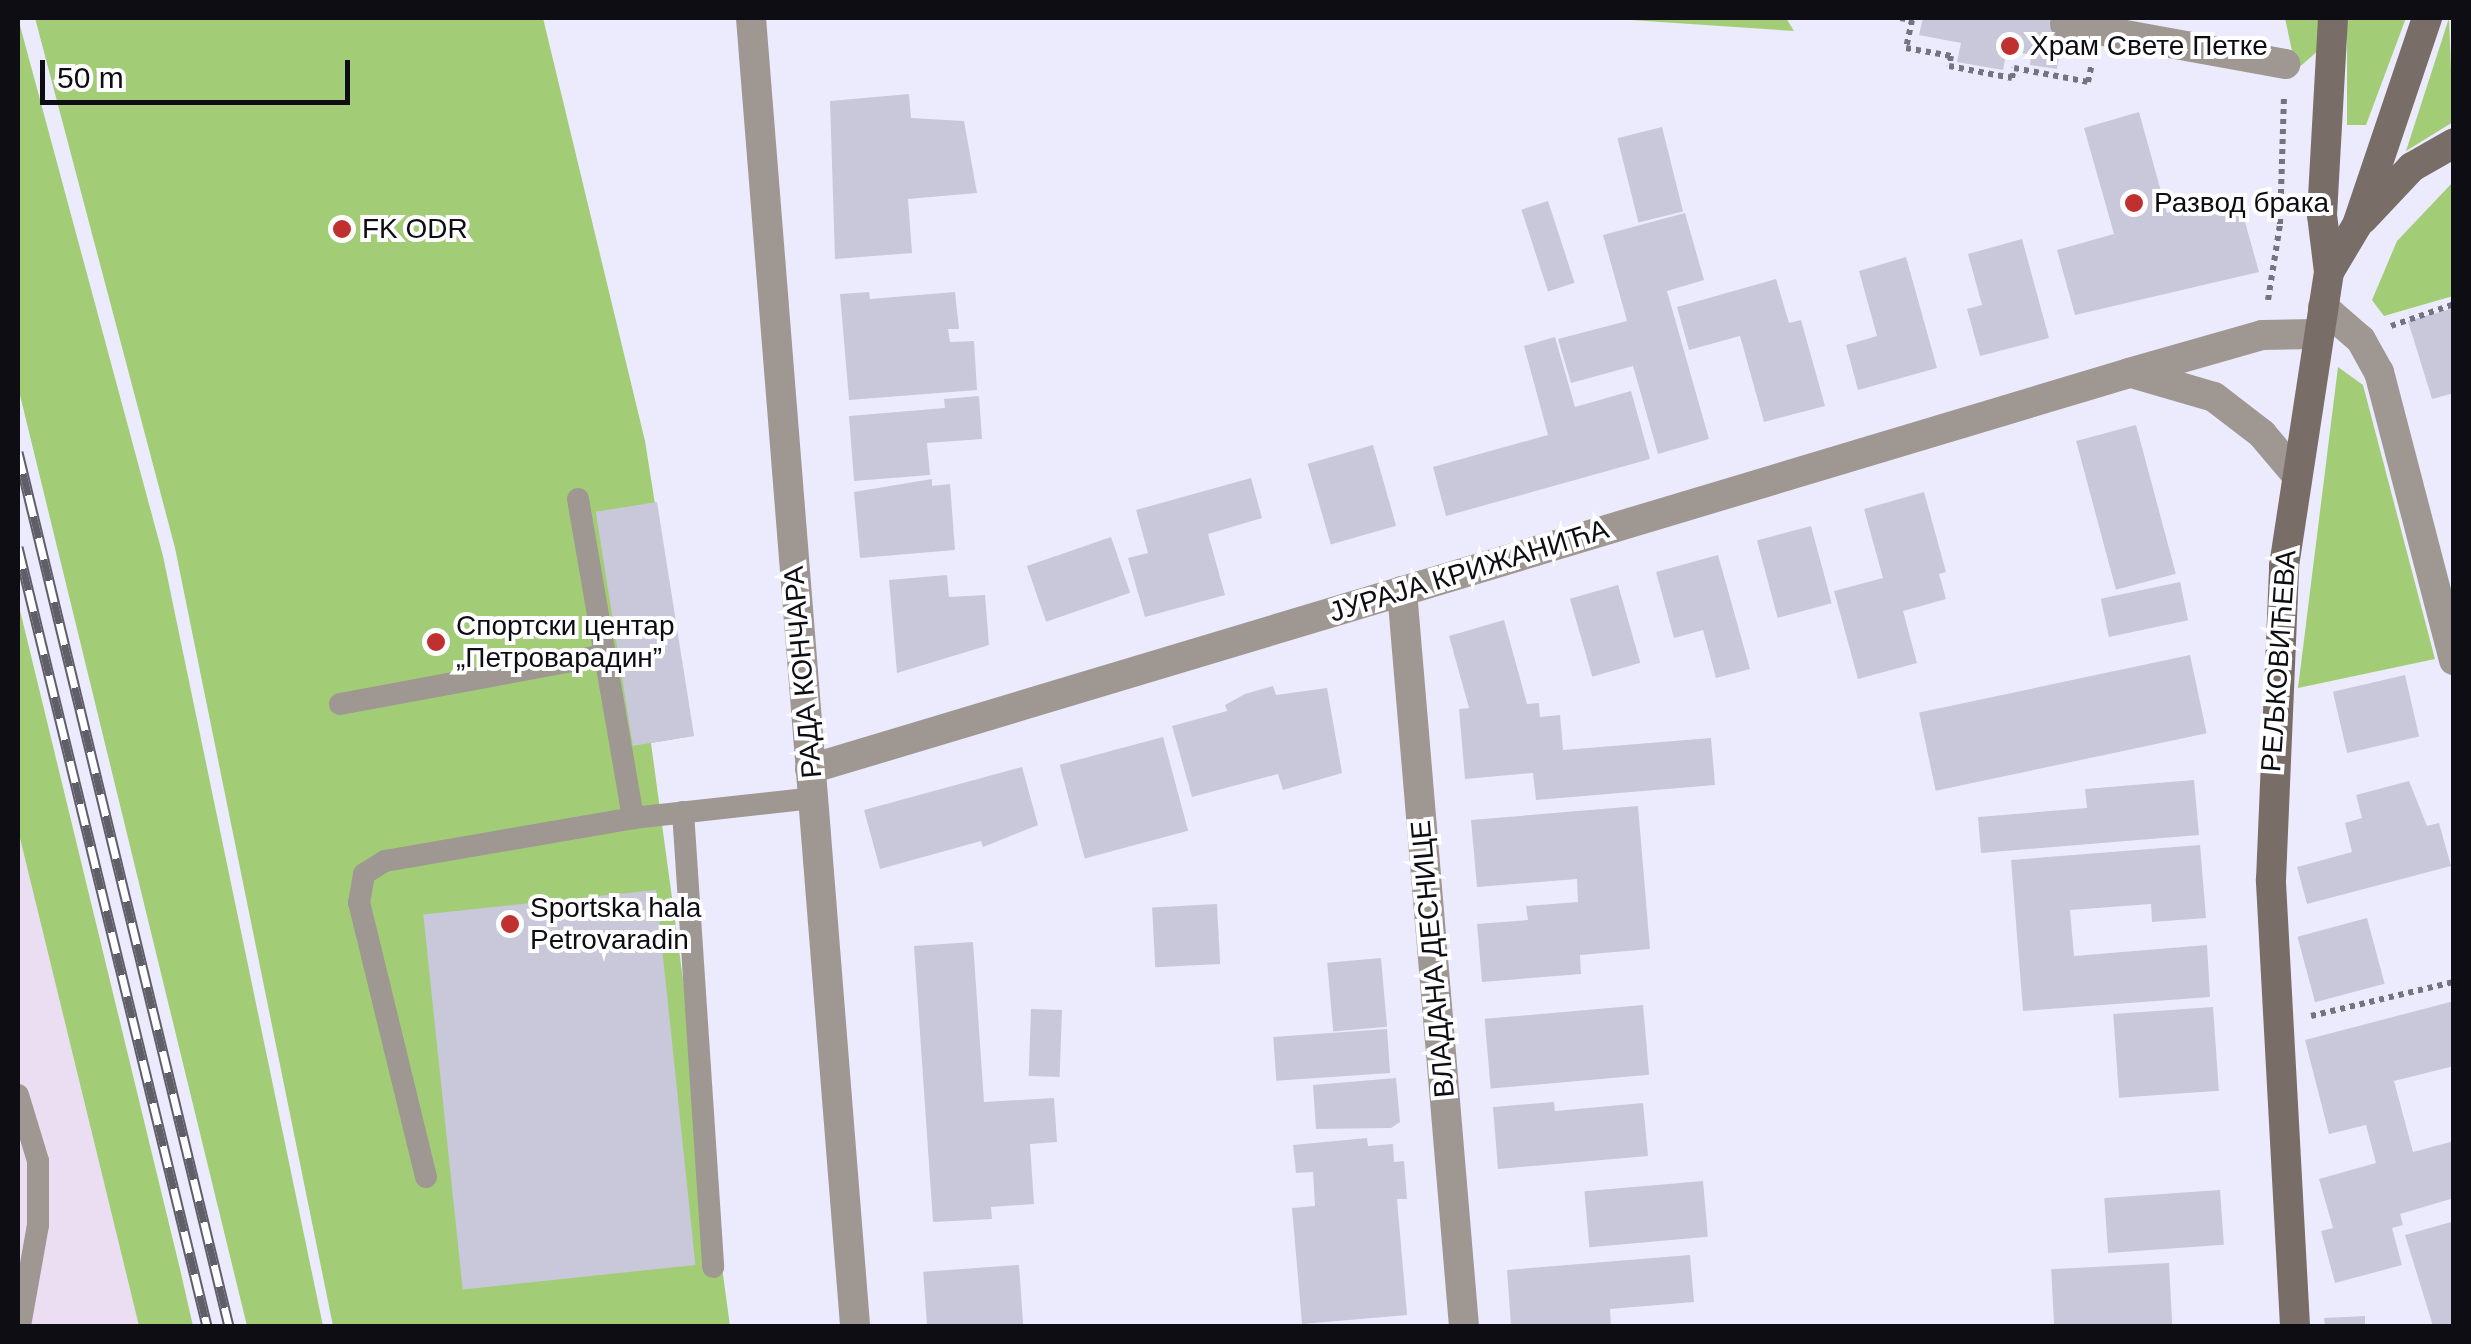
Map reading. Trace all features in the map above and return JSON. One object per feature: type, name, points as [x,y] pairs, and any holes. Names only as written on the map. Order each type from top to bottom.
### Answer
[{"type":"main road","points":[[2329,272],[2322,215],[2333,18]]},
{"type":"main road","name":"РЕЉКОВИЋЕВА","points":[[2296,1326],[2271,757],[2295,473],[2329,272],[2357,225],[2428,18]]},
{"type":"main road","points":[[2357,225],[2412,167],[2454,143]]},
{"type":"street","name":"РАДА КОНЧАРА","points":[[751,18],[854,1326]]},
{"type":"street","points":[[2064,24],[2285,64]]},
{"type":"street","name":"ЈУРАЈА КРИЖАНИЋА","points":[[812,784],[1402,591],[2129,373],[2321,320]]},
{"type":"street","points":[[2321,320],[2362,340],[2379,372],[2454,660]]},
{"type":"street","points":[[2129,373],[2214,397],[2262,434],[2295,473]]},
{"type":"street","name":"ВЛАДАНА ДЕСНИЦЕ","points":[[1402,591],[1464,1326]]},
{"type":"lane","points":[[578,500],[633,818]]},
{"type":"lane","points":[[340,704],[604,655]]},
{"type":"lane","points":[[426,1177],[359,902],[364,874],[385,861],[683,812],[812,784]]},
{"type":"lane","points":[[683,812],[713,1267]]},
{"type":"lane","points":[[18,1095],[38,1160],[38,1225],[20,1326]]},
{"type":"path","points":[[1900,18],[1912,20],[1906,48],[1951,56],[1949,66],[2012,78],[2014,68],[2088,82],[2098,30]]},
{"type":"path","points":[[2262,335],[2280,224],[2285,64]]},
{"type":"path","points":[[2379,372],[2392,322],[2454,304]]},
{"type":"path","points":[[2281,1023],[2454,982]]},
{"type":"shaded area","points":[[18,830],[139,1326],[18,1326]]},
{"type":"green space","points":[[18,18],[163,556],[323,1326],[247,1326],[18,387]]},
{"type":"green space","name":"Спортски центар „Петроварадин”","points":[[35,18],[543,18],[645,441],[692,736],[651,743],[730,1326],[333,1326],[175,548]]},
{"type":"green space","points":[[1601,18],[1786,18],[1794,31]]},
{"type":"green space","points":[[2285,18],[2318,18],[2319,50],[2296,70]]},
{"type":"green space","points":[[2347,18],[2406,18],[2366,125],[2347,125]]},
{"type":"green space","points":[[2449,18],[2453,122],[2406,151]]},
{"type":"green space","points":[[2453,182],[2453,296],[2384,316],[2372,300],[2397,241]]},
{"type":"green space","points":[[2338,367],[2363,385],[2435,659],[2298,688]]},
{"type":"green space","points":[[18,602],[193,1326],[139,1326],[18,830]]},
{"type":"building","name":"Храм Свете Петке","points":[[1923,18],[2066,18],[2057,69],[2030,65],[2031,55],[2007,50],[2003,70],[1957,62],[1961,43],[1919,35]]},
{"type":"building","points":[[909,94],[911,118],[964,121],[977,193],[908,199],[912,253],[835,259],[830,101]]},
{"type":"building","name":"Развод брака","points":[[2139,112],[2167,213],[2237,193],[2259,272],[2075,315],[2057,250],[2114,234],[2084,128]]},
{"type":"building","points":[[1662,127],[1683,211],[1638,223],[1617,138]]},
{"type":"building","points":[[1548,201],[1575,283],[1548,291],[1521,210]]},
{"type":"building","points":[[1685,213],[1704,280],[1667,291],[1709,439],[1658,454],[1633,366],[1571,383],[1558,339],[1627,321],[1603,235]]},
{"type":"building","points":[[2022,239],[2049,338],[1980,356],[1967,309],[1982,305],[1968,254]]},
{"type":"building","points":[[1906,257],[1937,368],[1858,390],[1846,345],[1877,336],[1859,271]]},
{"type":"building","points":[[1776,279],[1789,323],[1801,320],[1825,406],[1764,422],[1740,336],[1689,350],[1677,307]]},
{"type":"building","points":[[869,292],[870,299],[955,292],[959,329],[948,329],[950,342],[974,341],[977,390],[849,400],[840,294]]},
{"type":"building","points":[[2454,308],[2454,393],[2432,399],[2408,321]]},
{"type":"building","points":[[1555,337],[1575,407],[1631,391],[1650,459],[1446,516],[1433,467],[1548,435],[1524,346]]},
{"type":"building","points":[[979,396],[982,439],[927,443],[930,475],[854,481],[849,416],[945,408],[944,399]]},
{"type":"building","points":[[2136,425],[2176,574],[2116,590],[2076,441]]},
{"type":"building","points":[[1373,445],[1396,526],[1331,544],[1308,464]]},
{"type":"building","points":[[1251,478],[1262,518],[1208,534],[1225,595],[1145,617],[1128,558],[1148,553],[1136,510]]},
{"type":"building","points":[[932,479],[932,486],[950,484],[955,550],[860,558],[854,492]]},
{"type":"building","points":[[1924,492],[1946,572],[1939,574],[1946,599],[1903,611],[1917,663],[1858,679],[1834,591],[1883,578],[1864,509]]},
{"type":"building","points":[[657,502],[694,736],[633,746],[596,512]]},
{"type":"building","points":[[1811,526],[1832,603],[1778,618],[1757,540]]},
{"type":"building","points":[[1111,537],[1130,593],[1046,622],[1027,566]]},
{"type":"building","points":[[1718,555],[1750,669],[1716,678],[1703,630],[1674,638],[1656,572]]},
{"type":"building","points":[[947,575],[949,597],[985,595],[989,645],[897,673],[889,580]]},
{"type":"building","points":[[2180,582],[2188,620],[2109,637],[2101,599]]},
{"type":"building","points":[[1618,585],[1640,663],[1592,677],[1570,599]]},
{"type":"building","points":[[1504,620],[1527,704],[1539,703],[1540,717],[1560,715],[1563,750],[1711,738],[1715,785],[1536,800],[1533,773],[1465,779],[1459,709],[1469,708],[1449,636]]},
{"type":"building","points":[[2190,655],[2207,733],[1936,791],[1919,713]]},
{"type":"building","points":[[2405,675],[2419,736],[2347,753],[2333,692]]},
{"type":"building","points":[[1273,686],[1276,695],[1327,688],[1342,773],[1283,790],[1278,774],[1192,797],[1172,726],[1227,711],[1225,705],[1245,694]]},
{"type":"building","points":[[1163,737],[1188,831],[1085,858],[1060,765]]},
{"type":"building","points":[[1022,767],[1038,825],[983,847],[981,841],[880,869],[864,810]]},
{"type":"building","points":[[2194,780],[2199,835],[1981,853],[1978,817],[2087,808],[2085,789]]},
{"type":"building","points":[[2409,781],[2427,826],[2439,823],[2451,866],[2307,904],[2297,867],[2352,852],[2345,823],[2362,818],[2356,795]]},
{"type":"building","points":[[1638,806],[1650,949],[1580,955],[1581,974],[1482,982],[1477,924],[1528,920],[1526,906],[1578,902],[1577,879],[1477,887],[1471,820]]},
{"type":"building","points":[[2200,845],[2206,918],[2152,922],[2151,904],[2070,910],[2074,956],[2207,945],[2210,997],[2023,1011],[2011,860]]},
{"type":"building","points":[[656,890],[695,1265],[463,1289],[423,914]]},
{"type":"building","points":[[1217,904],[1220,964],[1155,967],[1152,907]]},
{"type":"building","points":[[2367,918],[2385,984],[2315,1002],[2297,937]]},
{"type":"building","points":[[973,942],[984,1102],[1054,1098],[1057,1142],[1030,1144],[1034,1204],[991,1207],[992,1219],[933,1222],[914,946]]},
{"type":"building","points":[[1381,958],[1387,1027],[1333,1031],[1327,963]]},
{"type":"building","points":[[2454,1001],[2454,1066],[2394,1081],[2413,1152],[2454,1141],[2454,1198],[2400,1214],[2403,1225],[2392,1228],[2402,1265],[2335,1283],[2321,1231],[2333,1228],[2319,1179],[2376,1163],[2366,1125],[2329,1134],[2305,1040]]},
{"type":"building","points":[[1643,1005],[1649,1075],[1491,1089],[1485,1019]]},
{"type":"building","points":[[2213,1007],[2219,1091],[2119,1098],[2113,1014]]},
{"type":"building","points":[[1031,1009],[1062,1010],[1060,1077],[1029,1076]]},
{"type":"building","points":[[1387,1029],[1390,1073],[1276,1081],[1273,1037]]},
{"type":"building","points":[[1396,1078],[1400,1122],[1391,1128],[1316,1129],[1313,1085]]},
{"type":"building","points":[[1554,1102],[1555,1111],[1643,1103],[1648,1156],[1498,1169],[1493,1107]]},
{"type":"building","points":[[1367,1138],[1368,1146],[1393,1144],[1394,1162],[1404,1161],[1407,1199],[1397,1199],[1407,1315],[1302,1324],[1292,1208],[1315,1206],[1313,1172],[1296,1173],[1293,1145]]},
{"type":"building","points":[[1703,1181],[1708,1237],[1589,1247],[1584,1191]]},
{"type":"building","points":[[2220,1190],[2224,1245],[2108,1253],[2104,1198]]},
{"type":"building","points":[[2451,1222],[2454,1326],[2433,1326],[2405,1235]]},
{"type":"building","points":[[1690,1255],[1694,1302],[1610,1309],[1611,1326],[1511,1326],[1507,1270]]},
{"type":"building","points":[[2169,1263],[2172,1326],[2054,1326],[2051,1269]]},
{"type":"building","points":[[1019,1265],[1023,1326],[927,1326],[923,1272]]},
{"type":"building","points":[[2365,1316],[2365,1326],[2325,1326],[2324,1318]]},
{"type":"railway","points":[[18,452],[229,1326]]},
{"type":"railway","points":[[18,547],[207,1326]]},
{"type":"place","name":"Храм Свете Петке","points":[[2010,46]]},
{"type":"place","name":"Развод брака","points":[[2134,203]]},
{"type":"place","name":"FK ODR","points":[[342,229]]},
{"type":"place","name":"Спортски центар „Петроварадин”","points":[[436,642]]},
{"type":"place","name":"Sportska hala Petrovaradin","points":[[510,924]]}]
